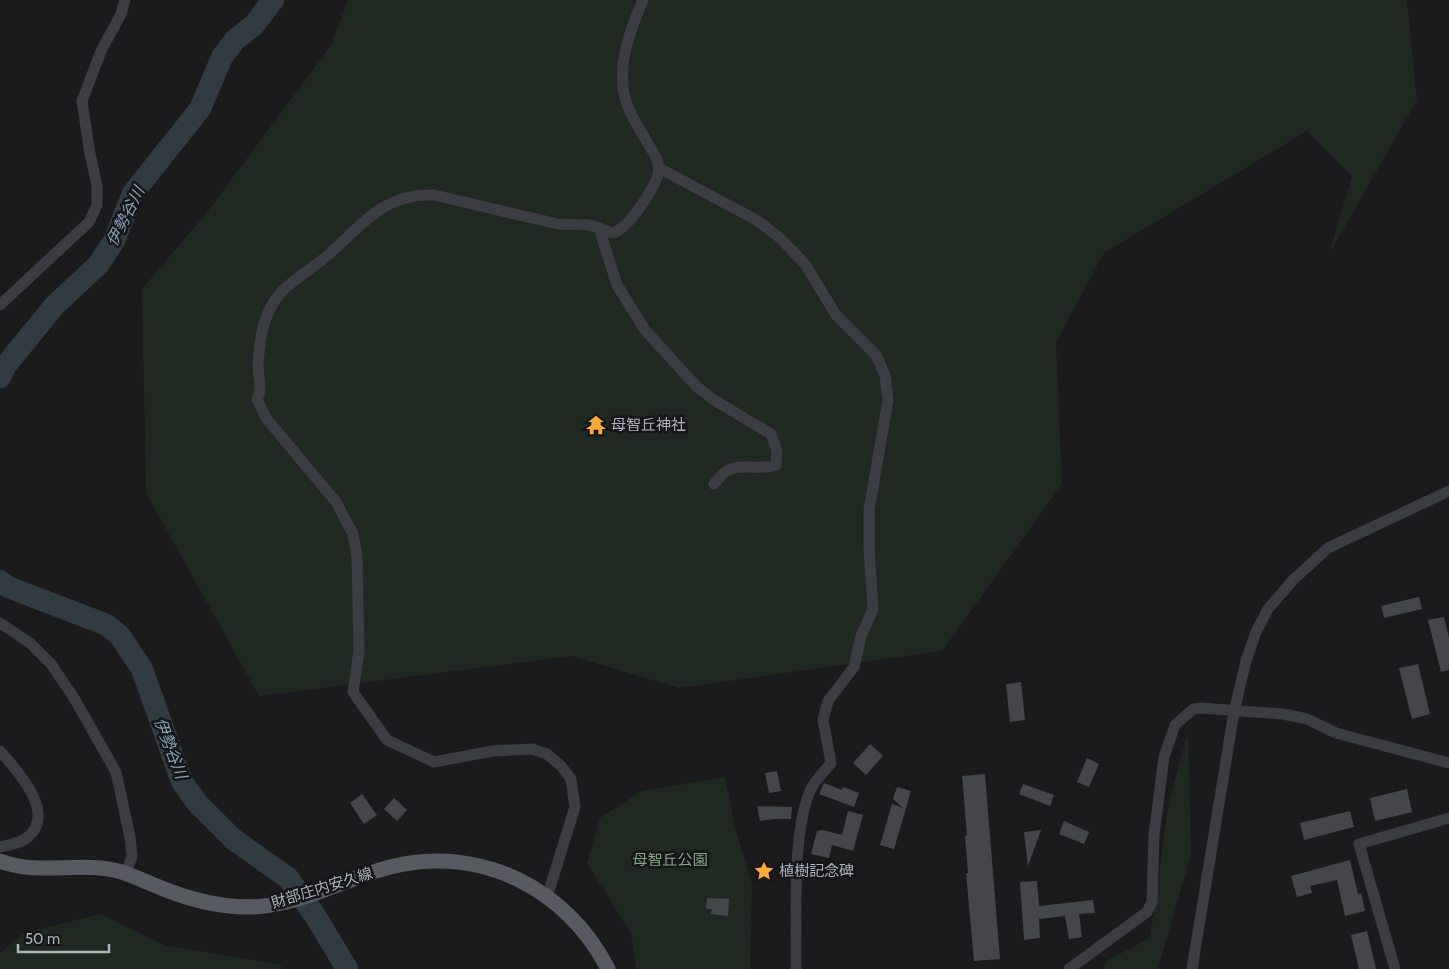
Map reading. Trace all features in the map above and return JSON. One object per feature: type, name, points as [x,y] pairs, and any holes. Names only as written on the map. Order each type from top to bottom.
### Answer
[{"type":"main road","name":"財部庄内安久線","points":[[0,861],[34,868],[61,869],[90,866],[126,872],[153,885],[205,903],[246,906],[289,901],[390,867],[429,861],[457,861],[488,867],[520,880],[548,897],[582,930],[601,955],[608,969]]},
{"type":"street","points":[[0,305],[89,222],[97,205],[97,186],[82,101],[101,51],[121,14],[125,0]]},
{"type":"street","points":[[548,897],[575,807],[571,779],[547,754],[532,750],[493,752],[434,762],[387,740],[353,692],[359,650],[357,556],[353,534],[336,502],[266,418],[257,399],[260,393],[258,366],[264,324],[272,305],[283,290],[297,276],[327,256],[371,213],[399,201],[422,195],[434,195],[558,224],[589,225],[613,233],[624,227],[645,198],[658,176],[659,168],[657,159],[630,110],[622,69],[627,43],[643,0]]},
{"type":"street","points":[[659,168],[758,221],[780,238],[805,264],[836,315],[876,355],[884,375],[888,400],[869,510],[869,549],[873,609],[861,636],[854,667],[828,701],[823,720],[831,763],[812,786],[803,811],[799,844],[796,969]]},
{"type":"street","points":[[599,228],[617,286],[645,330],[696,386],[714,400],[771,434],[777,451],[776,465],[766,469],[738,467],[727,470],[714,484]]},
{"type":"street","points":[[1192,969],[1234,712],[1256,632],[1268,609],[1293,580],[1328,548],[1449,490]]},
{"type":"street","points":[[0,623],[30,643],[51,664],[116,772],[130,837],[132,857],[126,872]]},
{"type":"street","points":[[1069,969],[1148,912],[1152,902],[1154,835],[1159,782],[1164,757],[1175,725],[1193,709],[1283,714],[1307,719],[1336,733],[1449,763]]},
{"type":"street","points":[[0,751],[23,777],[37,806],[38,822],[30,836],[0,847]]},
{"type":"street","points":[[1395,969],[1359,844],[1449,818]]},
{"type":"green space","points":[[348,0],[1407,0],[1417,100],[1329,254],[1352,176],[1307,131],[1104,253],[1056,342],[1062,484],[942,651],[679,688],[572,656],[259,696],[146,493],[142,289],[208,211],[331,45]]},
{"type":"green space","points":[[1188,732],[1191,854],[1158,969],[1103,969],[1106,961],[1150,938],[1169,801]]},
{"type":"green space","name":"母智丘公園","points":[[725,777],[735,827],[752,884],[750,969],[636,969],[631,933],[587,863],[600,818],[642,791]]},
{"type":"green space","points":[[101,914],[164,945],[279,964],[283,969],[0,969],[0,953],[24,933]]},
{"type":"building","points":[[1419,597],[1422,609],[1384,618],[1381,606]]},
{"type":"building","points":[[1444,617],[1449,637],[1449,670],[1441,672],[1428,620]]},
{"type":"building","points":[[1418,664],[1430,714],[1412,719],[1399,668]]},
{"type":"building","points":[[1021,682],[1025,720],[1010,722],[1006,684]]},
{"type":"building","points":[[870,744],[883,756],[866,775],[853,763]]},
{"type":"building","points":[[1087,758],[1099,764],[1089,787],[1077,782]]},
{"type":"building","points":[[777,771],[781,791],[769,793],[765,773]]},
{"type":"building","points":[[985,774],[1000,959],[974,961],[966,873],[968,873],[965,836],[967,835],[962,776]]},
{"type":"building","points":[[824,783],[842,790],[843,787],[859,793],[854,807],[819,794]]},
{"type":"building","points":[[1023,784],[1054,795],[1050,806],[1019,794]]},
{"type":"building","points":[[897,787],[911,791],[894,849],[880,845],[892,804],[903,808],[893,799]]},
{"type":"building","points":[[1407,789],[1412,812],[1375,821],[1370,798]]},
{"type":"building","points":[[362,794],[377,815],[364,824],[350,803]]},
{"type":"building","points":[[394,798],[407,810],[397,821],[384,809]]},
{"type":"building","points":[[757,806],[792,807],[791,819],[760,821]]},
{"type":"building","points":[[848,811],[863,815],[853,851],[832,845],[829,858],[811,854],[817,831],[823,830],[842,835]]},
{"type":"building","points":[[1350,811],[1354,827],[1304,840],[1300,823]]},
{"type":"building","points":[[1064,821],[1089,832],[1084,844],[1059,834]]},
{"type":"building","points":[[1041,830],[1028,866],[1024,832]]},
{"type":"building","points":[[1350,860],[1358,894],[1361,893],[1365,911],[1345,916],[1337,880],[1310,886],[1312,893],[1297,897],[1291,876]]},
{"type":"building","points":[[1037,881],[1039,906],[1093,900],[1095,913],[1079,914],[1082,937],[1069,939],[1065,916],[1039,919],[1040,938],[1024,940],[1020,882]]},
{"type":"building","points":[[707,898],[729,899],[728,916],[711,914],[712,909],[706,909]]},
{"type":"building","points":[[1367,931],[1376,969],[1359,969],[1351,935]]},
{"type":"waterway","name":"伊勢谷川","points":[[0,377],[6,365],[55,305],[98,265],[114,241],[133,193],[200,109],[222,57],[235,40],[254,25],[273,0]]},
{"type":"waterway","name":"伊勢谷川","points":[[0,581],[8,587],[107,625],[120,636],[142,669],[182,782],[198,804],[233,839],[288,878],[316,917],[347,969]]},
{"type":"place","name":"母智丘神社","points":[[596,425]]},
{"type":"place","name":"植樹記念碑","points":[[764,871]]}]
